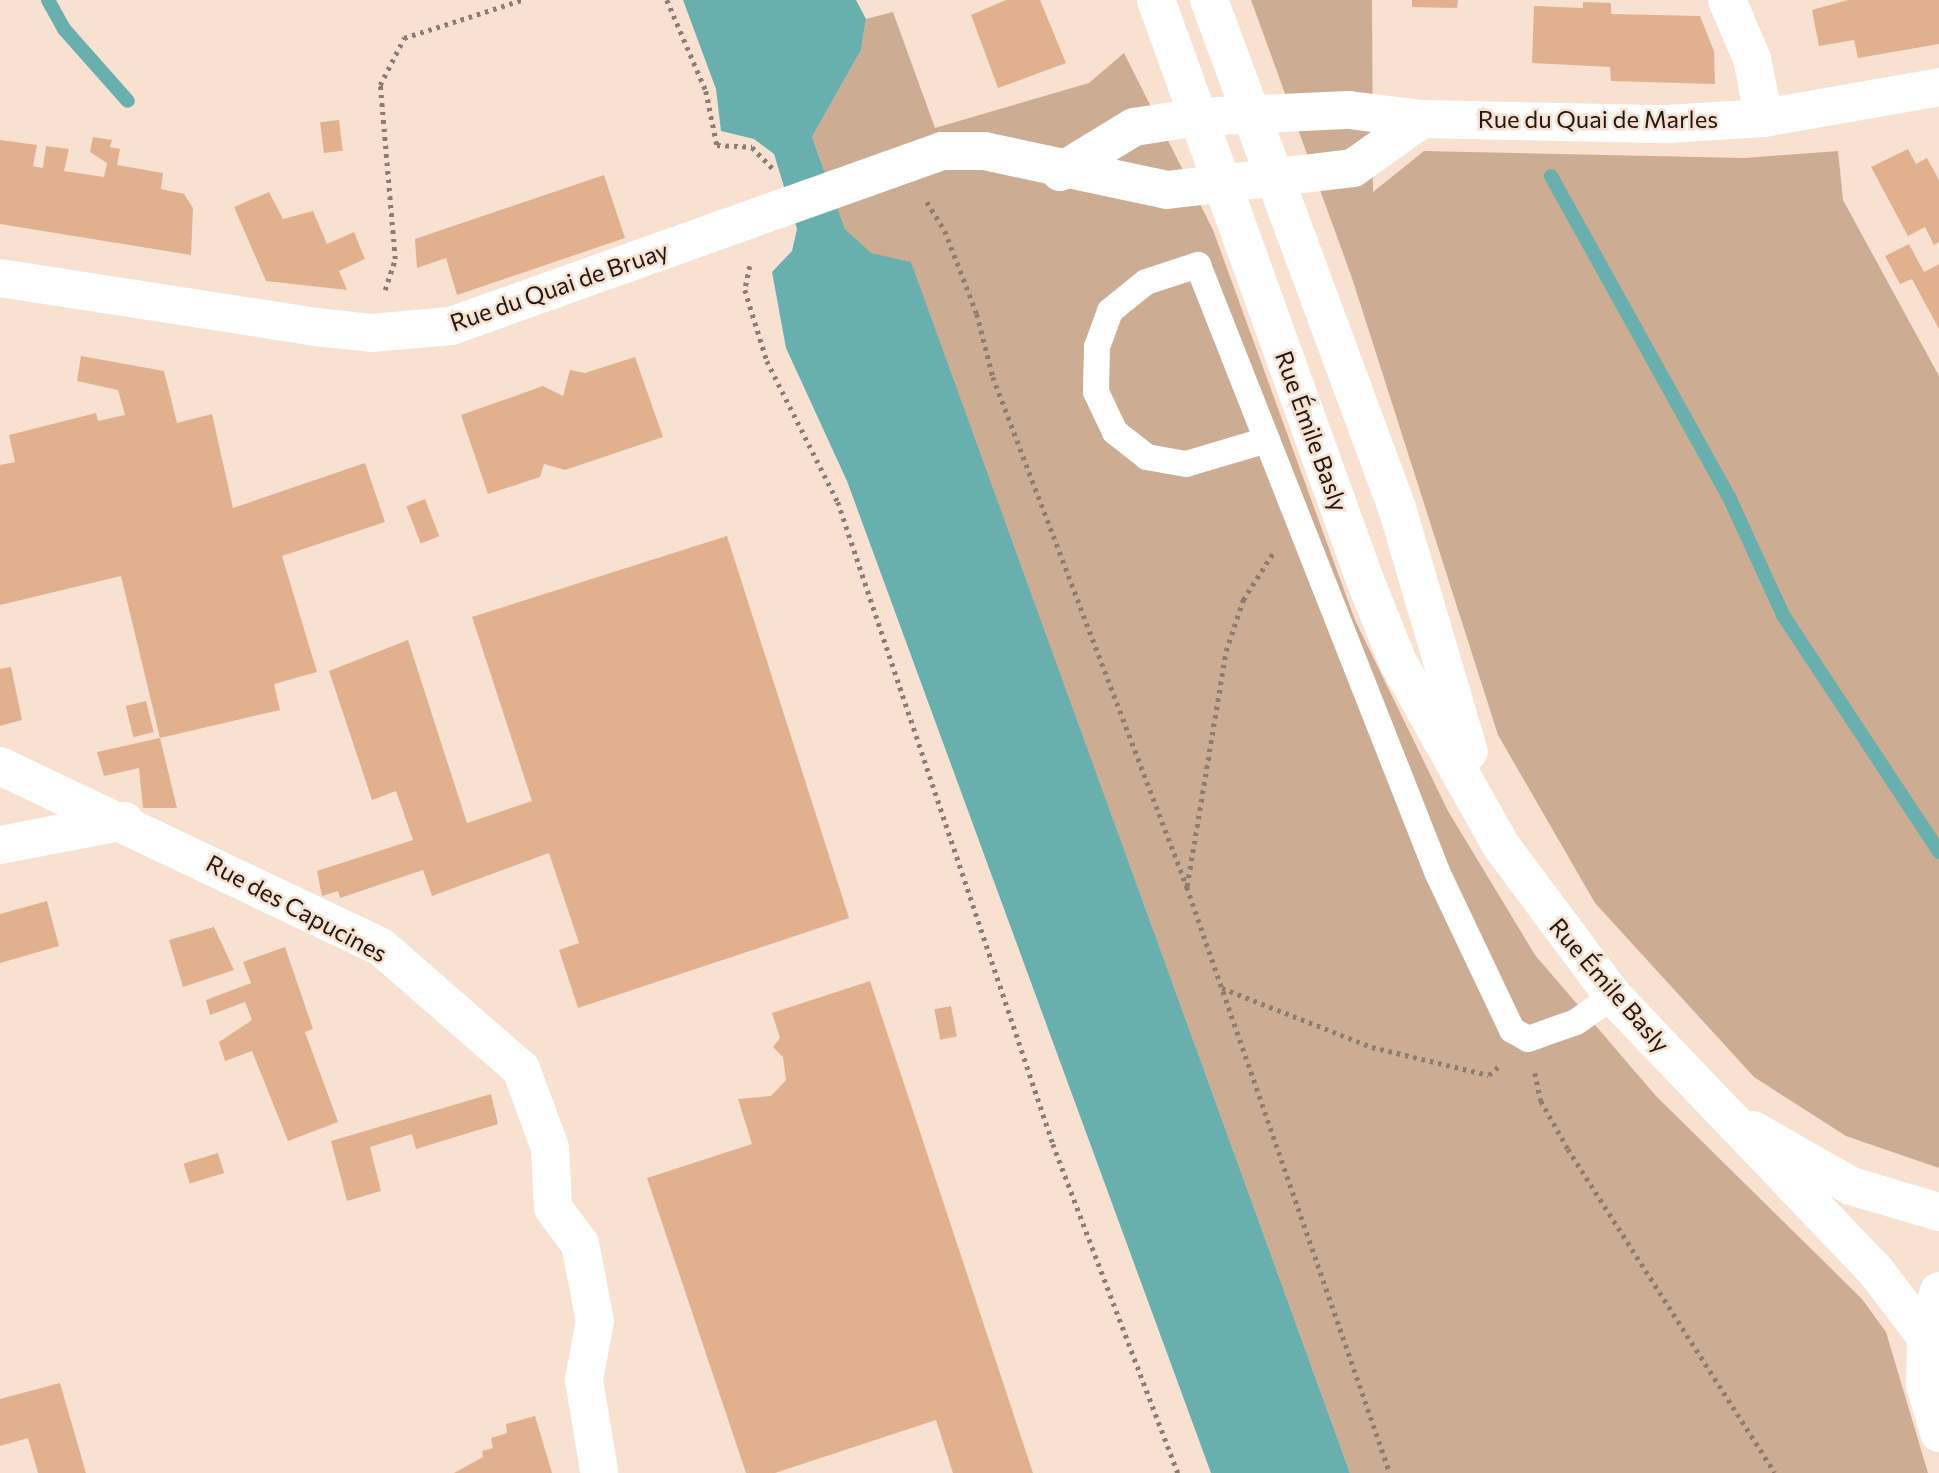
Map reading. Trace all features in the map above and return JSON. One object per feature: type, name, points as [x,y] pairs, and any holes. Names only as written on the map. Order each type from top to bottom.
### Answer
[{"type":"street","points":[[1156,0],[1227,123]]},
{"type":"street","points":[[1181,0],[1250,179],[1353,168],[1422,119]]},
{"type":"street","points":[[1209,0],[1227,123]]},
{"type":"street","points":[[1727,0],[1752,59],[1764,118]]},
{"type":"street","name":"Rue du Quai de Marles","points":[[1422,119],[1668,124],[1764,118],[1939,87]]},
{"type":"street","points":[[1060,172],[1134,127],[1227,123],[1349,110],[1422,119]]},
{"type":"street","name":"Rue du Quai de Bruay","points":[[0,278],[371,333],[451,326],[888,168],[942,151],[984,151],[1060,172],[1167,190],[1250,179]]},
{"type":"street","name":"Rue Émile Basly","points":[[1250,179],[1316,362],[1397,508],[1445,685],[1502,847]]},
{"type":"street","name":"Rue Émile Basly","points":[[1250,179],[1393,650],[1502,847],[1614,996],[1875,1270],[1926,1337]]},
{"type":"street","name":"Rue des Capucines","points":[[0,766],[125,821],[380,947],[521,1069],[550,1148],[553,1208],[580,1244],[595,1321],[584,1380],[599,1471]]},
{"type":"street","points":[[0,845],[125,821]]},
{"type":"street","points":[[1727,1115],[1851,1186],[1939,1212]]},
{"type":"street","points":[[1939,1291],[1926,1337],[1926,1385],[1939,1433]]},
{"type":"lane","points":[[1267,440],[1186,464],[1147,457],[1115,432],[1096,392],[1097,347],[1110,312],[1146,282],[1198,265],[1305,536],[1438,874],[1502,1014],[1528,1039],[1576,1022],[1614,996]]},
{"type":"path","points":[[371,333],[395,259],[380,85],[404,38],[522,0]]},
{"type":"path","points":[[667,0],[706,91],[718,145],[752,147],[774,174]]},
{"type":"path","points":[[888,168],[945,231],[993,377],[1187,887],[1390,1473]]},
{"type":"path","points":[[752,257],[745,290],[767,361],[838,502],[1053,1144],[1178,1473]]},
{"type":"path","points":[[1187,887],[1211,722],[1243,600],[1273,553],[1305,536]]},
{"type":"path","points":[[1222,988],[1372,1047],[1489,1075],[1528,1039]]},
{"type":"path","points":[[1528,1039],[1541,1101],[1568,1149],[1775,1473]]},
{"type":"shaded area","points":[[1251,0],[1372,0],[1373,192],[1424,151],[1744,158],[1838,151],[1843,200],[1939,376],[1939,1168],[1846,1136],[1754,1077],[1595,903],[1498,735],[1352,278]]},
{"type":"shaded area","points":[[893,12],[935,128],[1089,83],[1124,53],[1213,230],[1355,620],[1448,811],[1535,955],[1656,1096],[1862,1299],[1886,1332],[1928,1473],[1350,1473],[911,263],[870,253],[845,229],[812,137],[861,50],[866,19]]},
{"type":"water","points":[[683,0],[856,0],[866,19],[861,50],[812,137],[845,229],[871,253],[911,262],[1350,1473],[1211,1473],[847,481],[786,348],[772,272],[792,251],[797,229],[774,154],[754,139],[721,131],[716,89]]},
{"type":"building","points":[[1006,0],[1040,0],[1066,63],[998,88],[971,15]]},
{"type":"building","points":[[1412,0],[1458,0],[1457,8],[1412,7]]},
{"type":"building","points":[[1848,0],[1939,0],[1939,44],[1858,58],[1854,40],[1819,46],[1812,10]]},
{"type":"building","points":[[1583,2],[1611,3],[1611,14],[1700,16],[1714,51],[1715,84],[1611,81],[1610,67],[1532,63],[1534,6],[1583,8]]},
{"type":"building","points":[[339,120],[343,151],[324,153],[320,122]]},
{"type":"building","points":[[93,137],[112,140],[110,147],[120,149],[117,165],[163,173],[161,189],[184,194],[193,208],[191,255],[0,224],[0,140],[37,145],[33,166],[43,168],[46,146],[69,149],[64,171],[104,177],[107,163],[90,152]]},
{"type":"building","points":[[1908,149],[1916,164],[1927,158],[1939,180],[1939,242],[1934,245],[1925,227],[1908,236],[1871,167]]},
{"type":"building","points":[[604,175],[625,238],[457,295],[446,258],[417,268],[415,239]]},
{"type":"building","points":[[269,192],[283,219],[313,211],[327,244],[354,232],[365,259],[339,271],[347,290],[266,281],[234,207]]},
{"type":"building","points":[[1909,244],[1924,272],[1939,264],[1939,329],[1912,279],[1900,284],[1885,256]]},
{"type":"building","points":[[81,356],[164,371],[177,423],[212,414],[233,508],[365,463],[385,522],[282,556],[317,672],[274,684],[280,710],[160,738],[121,576],[0,605],[0,465],[15,462],[9,435],[96,413],[98,421],[125,415],[118,390],[77,381]]},
{"type":"building","points":[[635,357],[663,437],[565,470],[544,464],[540,477],[488,494],[461,415],[543,386],[563,396],[570,370],[585,373]]},
{"type":"building","points":[[425,499],[439,536],[421,544],[406,506]]},
{"type":"building","points":[[727,536],[849,918],[578,1008],[559,950],[579,943],[549,853],[432,896],[423,870],[340,898],[338,891],[322,896],[317,871],[413,840],[396,791],[372,800],[329,671],[408,640],[467,823],[532,801],[472,617]]},
{"type":"building","points":[[11,667],[22,720],[0,726],[0,669]]},
{"type":"building","points":[[146,701],[154,732],[133,737],[126,706]]},
{"type":"building","points":[[160,738],[177,808],[143,808],[139,768],[104,776],[97,752]]},
{"type":"building","points":[[47,901],[59,946],[0,963],[0,914]]},
{"type":"building","points":[[214,927],[234,970],[183,987],[169,940]]},
{"type":"building","points":[[285,947],[313,1029],[305,1032],[338,1122],[288,1141],[252,1051],[225,1061],[219,1042],[252,1020],[245,1002],[210,1015],[206,1000],[251,983],[243,962]]},
{"type":"building","points":[[870,981],[1033,1473],[953,1473],[936,1420],[775,1473],[746,1473],[647,1178],[752,1144],[738,1099],[771,1096],[786,1080],[783,1057],[773,1047],[780,1038],[772,1013]]},
{"type":"building","points":[[951,1006],[957,1036],[940,1040],[934,1009]]},
{"type":"building","points":[[491,1094],[498,1124],[416,1149],[412,1134],[370,1147],[381,1191],[347,1201],[331,1141]]},
{"type":"building","points":[[218,1153],[224,1173],[190,1184],[184,1164]]},
{"type":"building","points":[[60,1383],[86,1473],[38,1473],[28,1438],[0,1446],[0,1399]]},
{"type":"building","points":[[535,1416],[552,1473],[454,1473],[483,1457],[482,1451],[493,1448],[491,1438],[507,1433],[506,1424]]},
{"type":"waterway","points":[[48,0],[64,29],[128,101]]},
{"type":"waterway","points":[[1551,176],[1730,499],[1783,615],[1939,852]]}]
